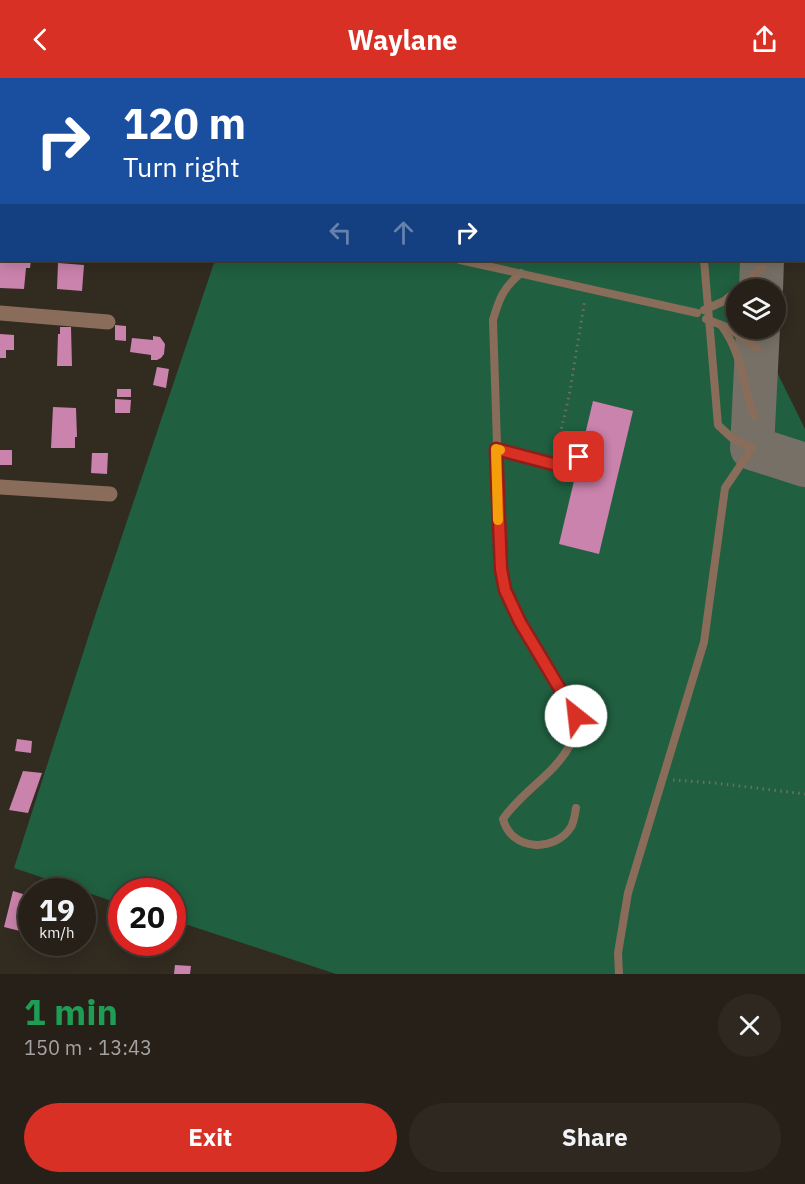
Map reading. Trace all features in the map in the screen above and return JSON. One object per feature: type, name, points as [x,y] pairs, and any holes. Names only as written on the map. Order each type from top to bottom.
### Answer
[{"type":"street","points":[[0,313],[108,322]]},
{"type":"street","points":[[0,487],[110,494]]},
{"type":"lane","points":[[465,261],[697,313],[744,337],[757,348]]},
{"type":"lane","points":[[619,974],[618,953],[628,893],[704,642],[725,488],[752,448],[732,438],[718,425],[704,261]]},
{"type":"lane","points":[[750,279],[762,268]]},
{"type":"lane","points":[[521,273],[510,282],[500,297],[493,320],[501,569],[505,590],[520,622],[576,716],[577,728],[572,744],[559,763],[512,805],[502,819],[514,839],[531,845],[545,845],[562,836],[572,826],[576,808]]},
{"type":"lane","points":[[697,313],[726,299]]},
{"type":"lane","points":[[721,325],[731,339],[744,373],[746,394],[754,416]]},
{"type":"lane","points":[[496,449],[553,464],[579,457]]},
{"type":"path","points":[[553,464],[569,396],[586,288]]},
{"type":"path","points":[[662,779],[805,794]]},
{"type":"green space","points":[[215,261],[781,261],[780,279],[726,279],[726,339],[777,339],[776,370],[805,429],[805,974],[336,974],[186,924],[186,878],[108,878],[108,900],[96,896],[96,878],[44,878],[14,868],[95,616]]},
{"type":"building","points":[[0,261],[31,261],[30,268],[26,268],[24,289],[0,288]]},
{"type":"building","points":[[58,263],[84,265],[82,291],[57,289]]},
{"type":"building","points":[[115,325],[126,326],[126,341],[115,340]]},
{"type":"building","points":[[60,327],[71,327],[72,366],[57,366]]},
{"type":"building","points":[[0,334],[14,335],[14,350],[6,350],[6,358],[0,358]]},
{"type":"building","points":[[153,336],[160,337],[165,344],[161,358],[151,360],[151,355],[130,352],[132,338],[153,340]]},
{"type":"building","points":[[157,367],[169,369],[166,388],[153,385]]},
{"type":"building","points":[[117,389],[131,389],[131,397],[117,397]]},
{"type":"building","points":[[115,399],[131,400],[130,413],[115,413]]},
{"type":"building","points":[[593,401],[633,411],[599,554],[559,544]]},
{"type":"building","points":[[53,407],[76,408],[75,448],[51,448]]},
{"type":"building","points":[[0,450],[12,450],[12,465],[0,465]]},
{"type":"building","points":[[92,453],[108,453],[107,474],[91,473]]},
{"type":"building","points":[[17,739],[32,741],[31,753],[15,751]]},
{"type":"building","points":[[23,771],[42,773],[28,813],[9,810]]},
{"type":"building","points":[[13,891],[18,893],[18,930],[4,927]]},
{"type":"building","points":[[175,965],[191,966],[190,974],[174,974]]},
{"type":"taxiway","points":[[761,279],[762,261]]},
{"type":"taxiway","points":[[757,339],[752,448],[805,465]]},
{"type":"slow traffic","points":[[498,520],[496,449],[500,450]]},
{"type":"route","points":[[576,716],[520,622],[505,590],[501,569],[496,449],[553,464],[579,457]]}]
